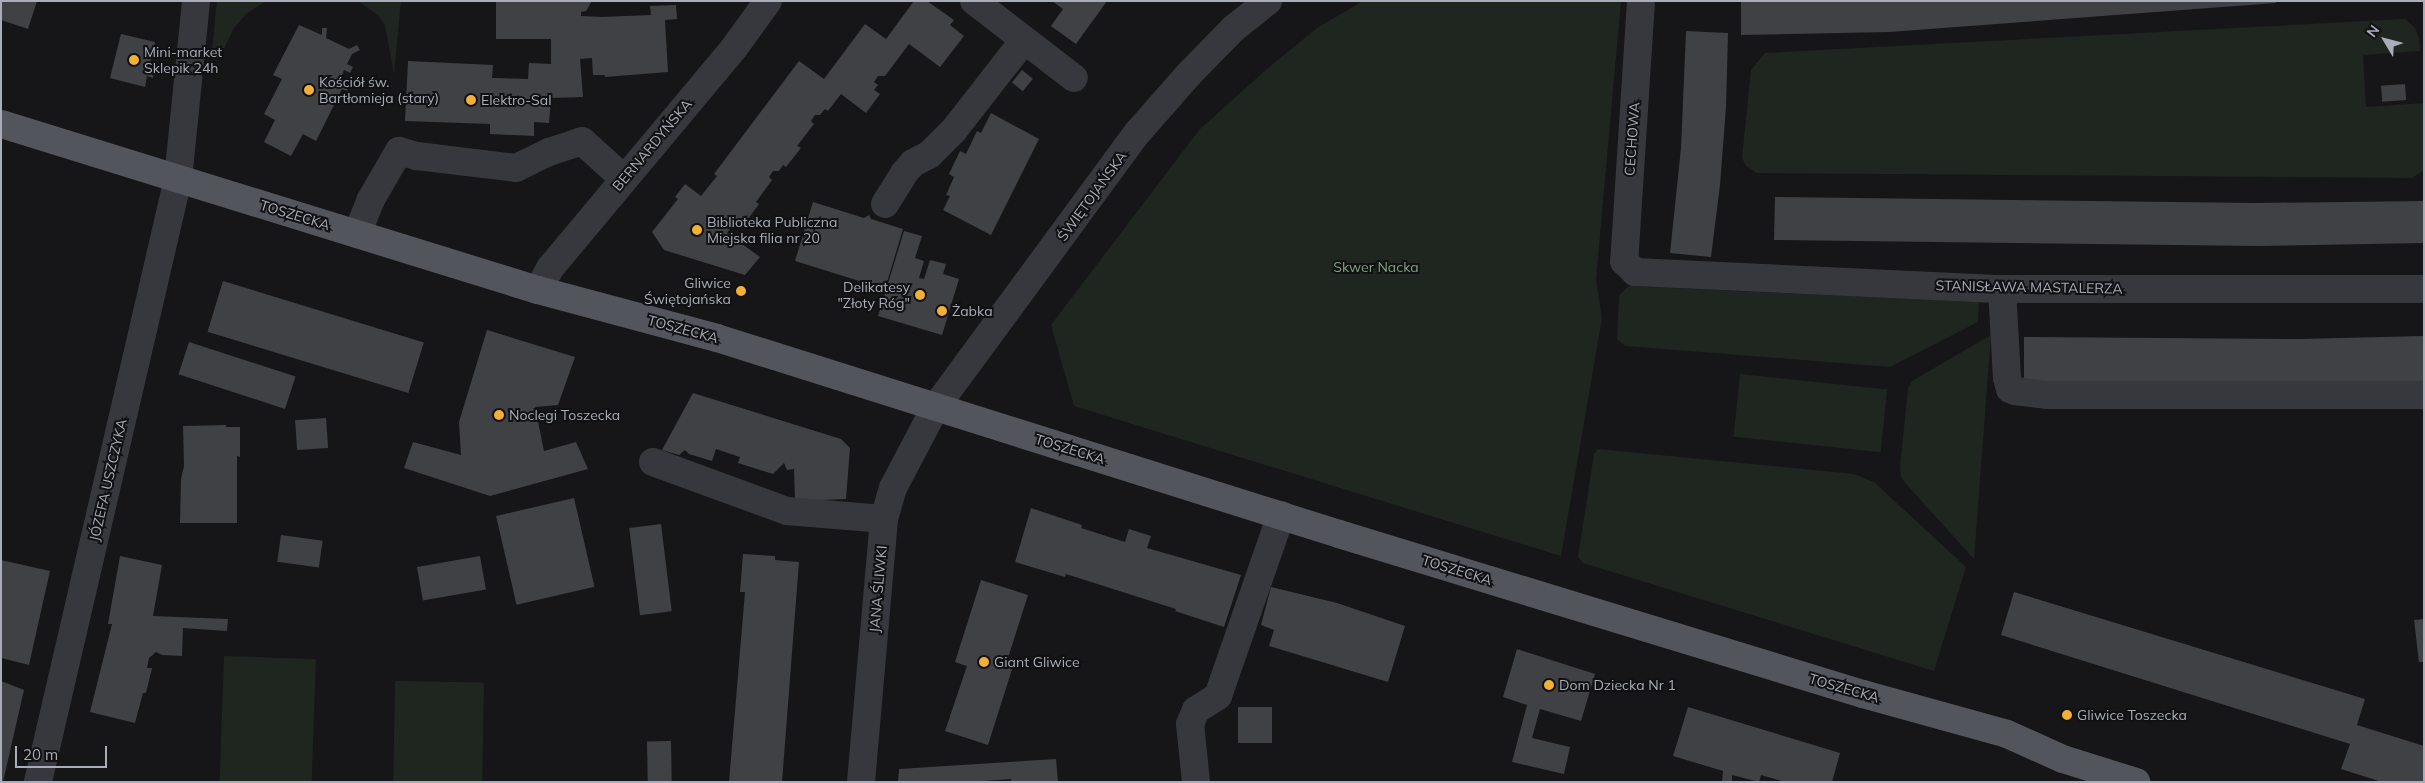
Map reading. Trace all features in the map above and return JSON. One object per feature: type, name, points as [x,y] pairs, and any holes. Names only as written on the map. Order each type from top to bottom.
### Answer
[{"type":"main road","name":"TOSZECKA","points":[[1,124],[538,290],[717,338],[1281,516],[1863,694],[2007,734],[2063,759],[2136,782]]},
{"type":"street","name":"JÓZEFA USZCZYKA","points":[[38,782],[178,179],[196,1]]},
{"type":"street","name":"BERNARDYŃSKA","points":[[538,290],[551,267],[734,48],[768,1]]},
{"type":"street","points":[[974,1],[1074,78]]},
{"type":"street","name":"ŚWIĘTOJAŃSKA","points":[[935,408],[1138,132],[1189,74],[1233,30],[1268,1]]},
{"type":"street","name":"CECHOWA","points":[[1635,272],[1624,261],[1641,1]]},
{"type":"street","points":[[885,204],[913,163],[929,155],[954,130],[1024,40]]},
{"type":"street","points":[[357,234],[370,201],[399,151],[417,156],[516,168],[549,152],[582,141],[624,179]]},
{"type":"street","name":"STANISŁAWA MASTALERZA","points":[[1635,272],[2002,289],[2424,289]]},
{"type":"street","points":[[2002,289],[2006,378],[2010,389],[2015,391],[2058,396],[2424,395]]},
{"type":"street","name":"JANA ŚLIWKI","points":[[861,782],[884,519],[893,488],[935,408]]},
{"type":"street","points":[[653,462],[787,511],[884,519]]},
{"type":"street","points":[[1196,782],[1190,724],[1196,710],[1218,696],[1281,516]]},
{"type":"green space","points":[[217,1],[266,1],[246,14],[234,28],[222,53],[212,51]]},
{"type":"green space","points":[[358,1],[401,1],[394,74],[385,26],[379,16]]},
{"type":"green space","name":"Skwer Nacka","points":[[1363,1],[1621,1],[1596,280],[1602,318],[1561,556],[1074,406],[1051,325],[1200,129],[1267,69],[1317,28]]},
{"type":"green space","points":[[2405,19],[2415,28],[2419,39],[2420,51],[2363,55],[2366,107],[2424,103],[2424,170],[2412,178],[1757,173],[1746,166],[1742,158],[1751,70],[1765,53]]},
{"type":"green space","points":[[1629,286],[1979,302],[1978,322],[1890,367],[1625,346],[1617,339],[1619,295]]},
{"type":"green space","points":[[1991,335],[1974,559],[1906,484],[1901,477],[1900,467],[1908,388],[1912,381]]},
{"type":"green space","points":[[1740,374],[1887,389],[1881,452],[1733,437]]},
{"type":"green space","points":[[1598,449],[1854,474],[1874,482],[1966,567],[1934,671],[1583,563],[1578,557],[1594,454]]},
{"type":"green space","points":[[224,656],[316,659],[312,782],[220,782]]},
{"type":"green space","points":[[395,681],[484,683],[482,782],[393,782]]},
{"type":"building","points":[[1,1],[37,1],[28,29],[1,20]]},
{"type":"building","points":[[496,1],[592,1],[586,11],[581,12],[581,16],[602,17],[651,15],[650,6],[676,5],[677,19],[665,20],[668,72],[605,77],[605,75],[593,75],[592,58],[580,59],[583,97],[551,98],[549,123],[534,122],[534,136],[490,134],[490,124],[405,121],[408,61],[493,65],[492,78],[528,79],[529,63],[551,64],[551,39],[496,39]]},
{"type":"building","points":[[914,1],[927,1],[954,20],[950,25],[964,36],[940,67],[909,44],[885,76],[878,76],[874,82],[878,85],[874,90],[880,94],[866,113],[841,94],[828,111],[825,109],[820,115],[815,115],[811,121],[814,124],[797,146],[801,148],[786,167],[783,165],[779,171],[773,171],[769,177],[772,180],[756,202],[759,204],[745,223],[743,222],[738,227],[732,226],[727,233],[760,257],[745,275],[664,250],[652,232],[678,199],[675,197],[685,184],[701,196],[717,176],[714,174],[799,61],[824,79],[865,24],[886,39]]},
{"type":"building","points":[[1052,1],[1107,1],[1076,44],[1051,26],[1063,9]]},
{"type":"building","points":[[1741,1],[2276,1],[2276,3],[1889,32],[1741,35]]},
{"type":"building","name":"Kościół św. Bartłomieja (stary)","points":[[299,25],[322,35],[322,28],[327,28],[326,38],[349,49],[357,45],[360,50],[352,54],[347,64],[353,67],[350,73],[344,70],[340,81],[349,85],[347,91],[342,89],[316,141],[303,134],[291,156],[264,142],[275,120],[264,114],[282,79],[273,75]]},
{"type":"building","points":[[1686,31],[1728,33],[1726,107],[1720,185],[1711,257],[1670,253],[1681,148]]},
{"type":"building","points":[[121,34],[155,42],[149,67],[155,68],[153,78],[147,76],[145,87],[110,78]]},
{"type":"building","points":[[1022,70],[1033,79],[1023,91],[1012,82]]},
{"type":"building","points":[[2405,84],[2406,100],[2382,102],[2381,86]]},
{"type":"building","points":[[991,113],[1039,139],[991,235],[943,210],[950,196],[946,195],[954,177],[949,174],[960,151],[966,154],[977,131],[981,133]]},
{"type":"building","points":[[1775,197],[2255,203],[2424,201],[2424,243],[2258,246],[1774,240]]},
{"type":"building","points":[[813,202],[864,218],[869,215],[871,219],[903,229],[885,289],[795,261]]},
{"type":"building","points":[[904,231],[922,236],[915,258],[924,261],[919,278],[924,279],[930,260],[946,264],[943,274],[959,279],[942,335],[878,316]]},
{"type":"building","points":[[223,281],[424,342],[408,393],[208,332]]},
{"type":"building","name":"Noclegi Toszecka","points":[[487,330],[575,357],[558,405],[535,407],[544,451],[576,442],[588,469],[490,496],[404,468],[413,442],[461,455],[459,422]]},
{"type":"building","points":[[2424,336],[2424,382],[2024,383],[2024,337],[2299,339]]},
{"type":"building","points":[[189,342],[296,377],[285,409],[178,374]]},
{"type":"building","points":[[693,393],[841,439],[850,448],[846,499],[795,501],[794,469],[787,470],[784,463],[773,474],[738,463],[740,457],[716,449],[712,461],[689,454],[685,450],[679,455],[662,450]]},
{"type":"building","points":[[326,418],[328,448],[297,450],[295,420]]},
{"type":"building","points":[[226,425],[226,427],[240,427],[240,457],[237,456],[237,523],[180,523],[181,479],[184,466],[183,426]]},
{"type":"building","points":[[574,498],[594,587],[517,605],[496,516]]},
{"type":"building","points":[[1031,508],[1082,525],[1081,528],[1125,542],[1129,529],[1151,536],[1147,548],[1241,575],[1224,627],[1175,611],[1176,609],[1066,574],[1065,577],[1015,562]]},
{"type":"building","points":[[661,524],[672,611],[640,615],[629,528]]},
{"type":"building","points":[[281,535],[323,541],[319,568],[277,562]]},
{"type":"building","points":[[743,554],[775,556],[775,560],[799,562],[782,782],[729,782],[745,592],[740,592]]},
{"type":"building","points":[[120,556],[162,565],[153,616],[228,619],[227,631],[183,628],[182,656],[162,655],[156,652],[149,658],[147,668],[152,668],[146,693],[143,693],[135,723],[90,712],[112,624],[108,624]]},
{"type":"building","points":[[480,556],[486,589],[423,601],[417,567]]},
{"type":"building","points":[[1,560],[50,571],[29,665],[1,658]]},
{"type":"building","name":"Giant Gliwice","points":[[981,580],[1028,595],[1007,661],[1014,663],[988,745],[945,731],[967,666],[955,662]]},
{"type":"building","points":[[1271,587],[1337,603],[1405,626],[1388,682],[1269,646],[1274,630],[1261,625]]},
{"type":"building","points":[[2014,592],[2365,699],[2357,725],[2424,746],[2424,782],[2382,782],[2341,769],[2350,744],[2001,635]]},
{"type":"building","points":[[2424,619],[2424,662],[2419,662],[2414,620]]},
{"type":"building","name":"Dom Dziecka Nr 1","points":[[1517,649],[1595,674],[1581,721],[1540,709],[1532,738],[1570,747],[1564,774],[1512,762],[1527,705],[1503,697]]},
{"type":"building","points":[[1,681],[24,690],[3,782],[1,782]]},
{"type":"building","points":[[1238,707],[1272,707],[1272,743],[1238,743]]},
{"type":"building","points":[[1688,707],[1840,753],[1832,782],[1785,782],[1761,775],[1759,782],[1732,775],[1732,782],[1722,782],[1723,771],[1673,756]]},
{"type":"building","points":[[647,741],[671,741],[672,782],[648,782]]},
{"type":"building","points":[[1056,759],[1058,782],[1011,782],[1011,779],[969,782],[898,782],[899,769]]},
{"type":"place","name":"Mini-market Sklepik 24h","points":[[134,60]]},
{"type":"place","name":"Kościół św. Bartłomieja (stary)","points":[[309,90]]},
{"type":"place","name":"Elektro-Sal","points":[[471,100]]},
{"type":"place","name":"Biblioteka Publiczna Miejska filia nr 20","points":[[697,230]]},
{"type":"place","name":"Gliwice Świętojańska","points":[[741,291]]},
{"type":"place","name":"Delikatesy \"Złoty Róg\"","points":[[920,295]]},
{"type":"place","name":"Żabka","points":[[942,311]]},
{"type":"place","name":"Noclegi Toszecka","points":[[499,415]]},
{"type":"place","name":"Giant Gliwice","points":[[984,662]]},
{"type":"place","name":"Dom Dziecka Nr 1","points":[[1549,685]]},
{"type":"place","name":"Gliwice Toszecka","points":[[2067,715]]}]
